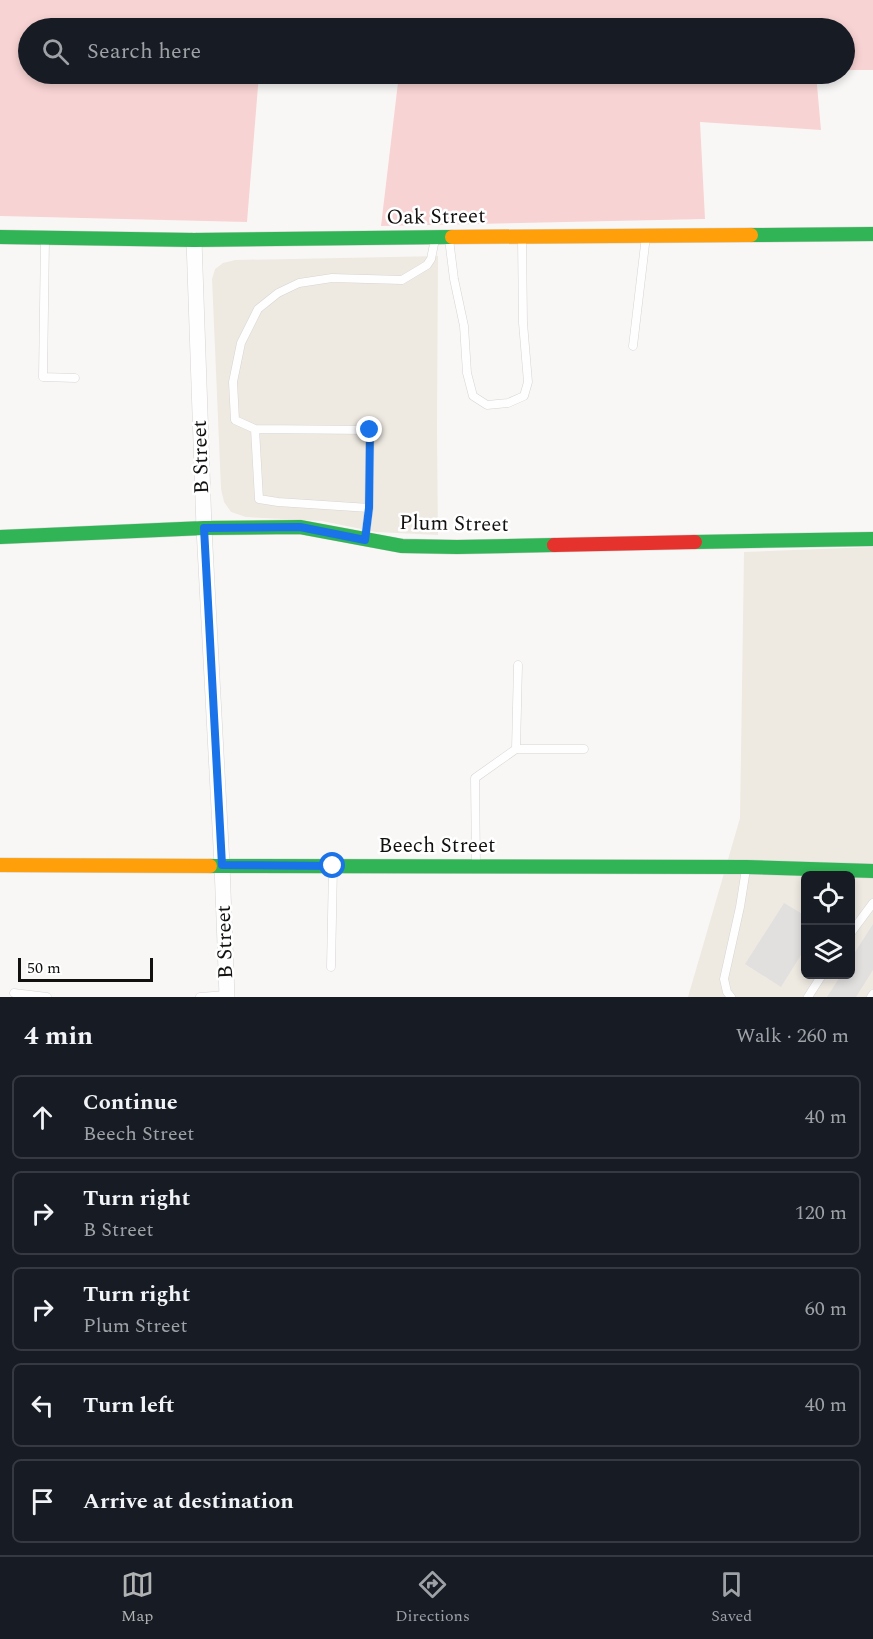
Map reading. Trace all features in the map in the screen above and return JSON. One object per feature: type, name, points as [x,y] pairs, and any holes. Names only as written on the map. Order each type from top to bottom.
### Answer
[{"type":"street","name":"Oak Street","points":[[0,237],[194,240],[873,234]]},
{"type":"street","name":"B Street","points":[[194,240],[204,528],[222,865],[226,996]]},
{"type":"street","name":"Plum Street","points":[[0,537],[204,528],[300,527],[402,546],[457,548],[873,539]]},
{"type":"street","name":"Beech Street","points":[[0,865],[746,867],[873,871]]},
{"type":"lane","points":[[633,346],[646,235]]},
{"type":"lane","points":[[442,238],[464,326],[467,374],[473,396],[487,405],[507,403],[524,396],[528,382],[523,323],[522,237]]},
{"type":"lane","points":[[45,238],[43,377],[75,378]]},
{"type":"lane","points":[[365,540],[369,508],[370,430],[255,429],[235,420],[233,382],[241,343],[258,309],[278,293],[299,283],[333,278],[402,280],[427,265],[442,238]]},
{"type":"lane","points":[[255,429],[259,499],[369,508]]},
{"type":"lane","points":[[516,749],[518,664]]},
{"type":"lane","points":[[476,867],[475,777],[516,749],[584,749]]},
{"type":"lane","points":[[331,967],[333,866]]},
{"type":"lane","points":[[731,997],[727,992],[724,979],[740,907],[746,867]]},
{"type":"lane","points":[[855,926],[873,903]]},
{"type":"lane","points":[[808,997],[819,979]]},
{"type":"lane","points":[[14,993],[47,997]]},
{"type":"lane","points":[[200,997],[226,996]]},
{"type":"shaded area","points":[[0,0],[873,0],[873,70],[855,70],[855,18],[18,18],[18,84],[258,84],[247,222],[0,216]]},
{"type":"shaded area","points":[[398,84],[817,84],[821,130],[700,122],[705,219],[381,226]]},
{"type":"shaded area","points":[[438,256],[438,535],[376,532],[322,521],[246,517],[231,512],[224,502],[221,489],[212,279],[215,269],[223,263],[235,260]]},
{"type":"shaded area","points":[[873,547],[873,997],[688,997],[740,818],[744,552]]},
{"type":"building","points":[[784,903],[801,913],[801,955],[781,987],[745,964]]},
{"type":"building","points":[[873,924],[873,970],[856,997],[827,997],[838,979],[855,979],[855,952]]},
{"type":"traffic: fast","points":[[751,235],[873,234]]},
{"type":"traffic: fast","points":[[0,237],[194,240],[452,237]]},
{"type":"traffic: fast","points":[[0,537],[204,528],[300,527],[402,546],[554,545]]},
{"type":"traffic: fast","points":[[695,542],[873,539]]},
{"type":"traffic: fast","points":[[210,866],[746,867],[873,871]]},
{"type":"traffic: slow","points":[[452,237],[751,235]]},
{"type":"traffic: slow","points":[[0,865],[210,866]]},
{"type":"traffic: jam","points":[[554,545],[695,542]]},
{"type":"route","points":[[333,866],[222,865],[204,528],[300,527],[365,540],[369,508],[370,430]]}]
